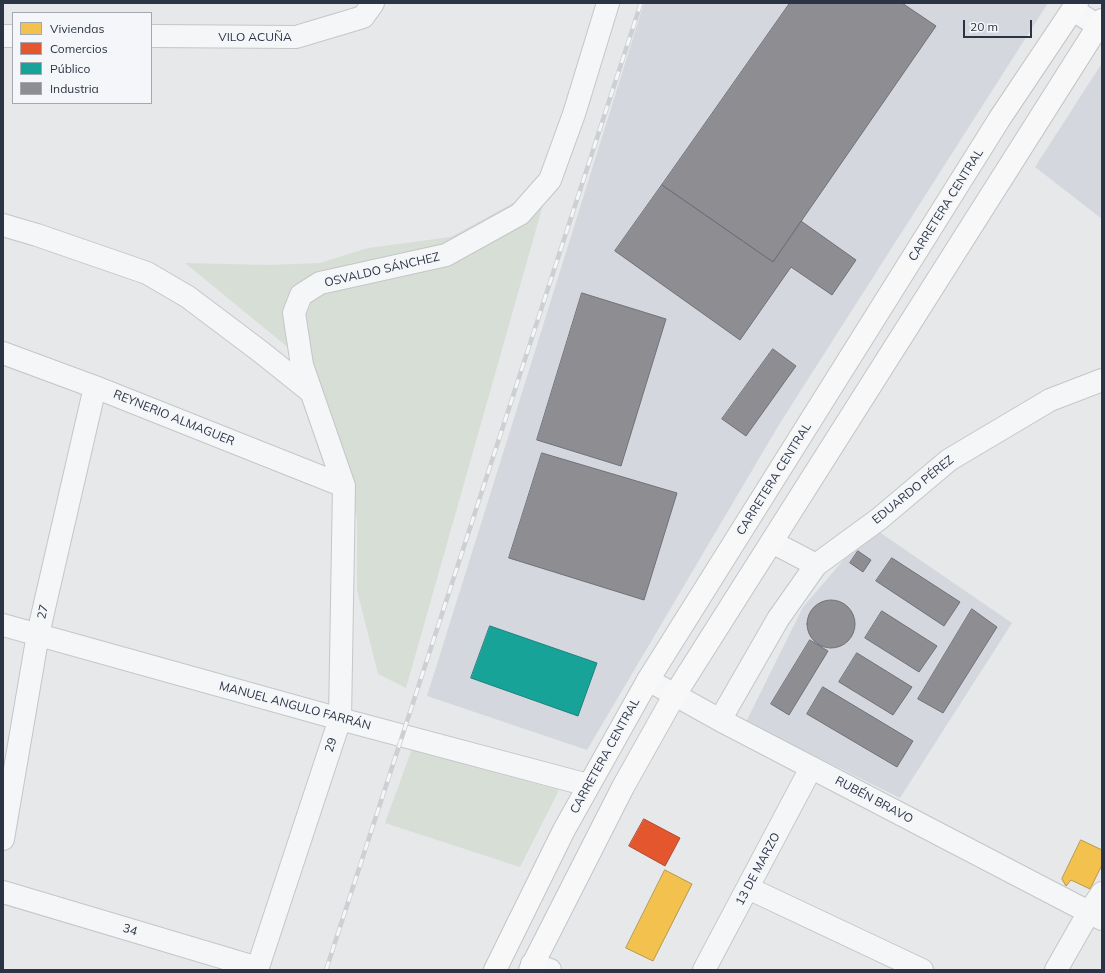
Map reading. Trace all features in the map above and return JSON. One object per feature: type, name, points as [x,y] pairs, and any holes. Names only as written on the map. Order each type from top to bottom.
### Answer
[{"type":"main road","name":"CARRETERA CENTRAL","points":[[495,970],[533,891],[588,785],[648,680],[1000,118],[1075,6]]},
{"type":"main road","points":[[537,968],[623,787],[674,696],[1101,24]]},
{"type":"street","name":"VILO ACUÑA","points":[[152,36],[296,37],[364,17],[373,3]]},
{"type":"street","name":"OSVALDO SÁNCHEZ","points":[[344,486],[302,365],[294,313],[301,295],[320,283],[446,255],[520,214],[550,180],[574,114],[608,3]]},
{"type":"street","points":[[1075,6],[1101,24]]},
{"type":"street","points":[[3,225],[36,234],[147,273],[188,297],[311,392]]},
{"type":"street","name":"REYNERIO ALMAGUER","points":[[3,353],[95,387],[344,486]]},
{"type":"street","name":"EDUARDO PÉREZ","points":[[720,720],[778,619],[816,565],[879,519],[949,460],[1050,400],[1102,380]]},
{"type":"street","name":"27","points":[[3,839],[38,634],[95,387]]},
{"type":"street","name":"29","points":[[257,969],[340,719],[344,486]]},
{"type":"street","points":[[772,542],[816,565]]},
{"type":"street","name":"MANUEL ANGULO FARRÁN","points":[[3,625],[340,719],[588,785]]},
{"type":"street","name":"RUBÉN BRAVO","points":[[648,680],[674,696],[1095,916]]},
{"type":"street","name":"13 DE MARZO","points":[[704,970],[811,768]]},
{"type":"street","points":[[748,888],[922,970]]},
{"type":"street","name":"34","points":[[3,892],[257,969]]},
{"type":"street","points":[[1056,970],[1095,916],[1102,893]]},
{"type":"shaded area","points":[[644,3],[1048,3],[780,423],[587,750],[427,696]]},
{"type":"shaded area","points":[[1102,63],[1102,219],[1035,167]]},
{"type":"shaded area","points":[[550,180],[406,688],[378,674],[357,590],[357,519],[312,367],[185,263],[268,265],[320,263],[368,248],[451,237],[528,195]]},
{"type":"shaded area","points":[[872,527],[1012,623],[900,798],[746,722],[803,607]]},
{"type":"shaded area","points":[[412,749],[559,790],[520,867],[385,823]]},
{"type":"building: Viviendas","points":[[1081,840],[1102,850],[1102,865],[1090,889],[1071,880],[1066,886],[1062,879]]},
{"type":"building: Viviendas","points":[[665,870],[692,884],[653,961],[626,948]]},
{"type":"building: Comercios","points":[[644,819],[680,838],[665,866],[629,846]]},
{"type":"building: Público","points":[[490,626],[597,663],[578,716],[471,678]]},
{"type":"building: Industria","points":[[790,3],[902,3],[936,26],[773,262],[662,185]]},
{"type":"building: Industria","points":[[662,185],[773,262],[801,221],[856,260],[832,295],[791,267],[740,340],[615,251]]},
{"type":"building: Industria","points":[[582,293],[666,319],[621,466],[537,440]]},
{"type":"building: Industria","points":[[773,349],[796,366],[746,436],[722,419]]},
{"type":"building: Industria","points":[[542,453],[677,493],[644,600],[509,558]]},
{"type":"building: Industria","points":[[858,551],[871,560],[863,572],[850,563]]},
{"type":"building: Industria","points":[[892,558],[960,602],[944,626],[876,581]]},
{"type":"building: Industria","points":[[826,600],[836,600],[845,604],[851,610],[854,615],[854,633],[845,644],[836,648],[826,648],[817,644],[811,638],[807,629],[807,619],[811,610],[817,604]]},
{"type":"building: Industria","points":[[972,609],[997,627],[943,713],[918,699]]},
{"type":"building: Industria","points":[[882,611],[937,646],[919,672],[865,638]]},
{"type":"building: Industria","points":[[810,640],[828,651],[789,715],[771,704]]},
{"type":"building: Industria","points":[[857,653],[912,687],[893,715],[839,682]]},
{"type":"building: Industria","points":[[823,687],[913,741],[897,767],[807,714]]},
{"type":"railway","points":[[326,970],[641,3]]}]
